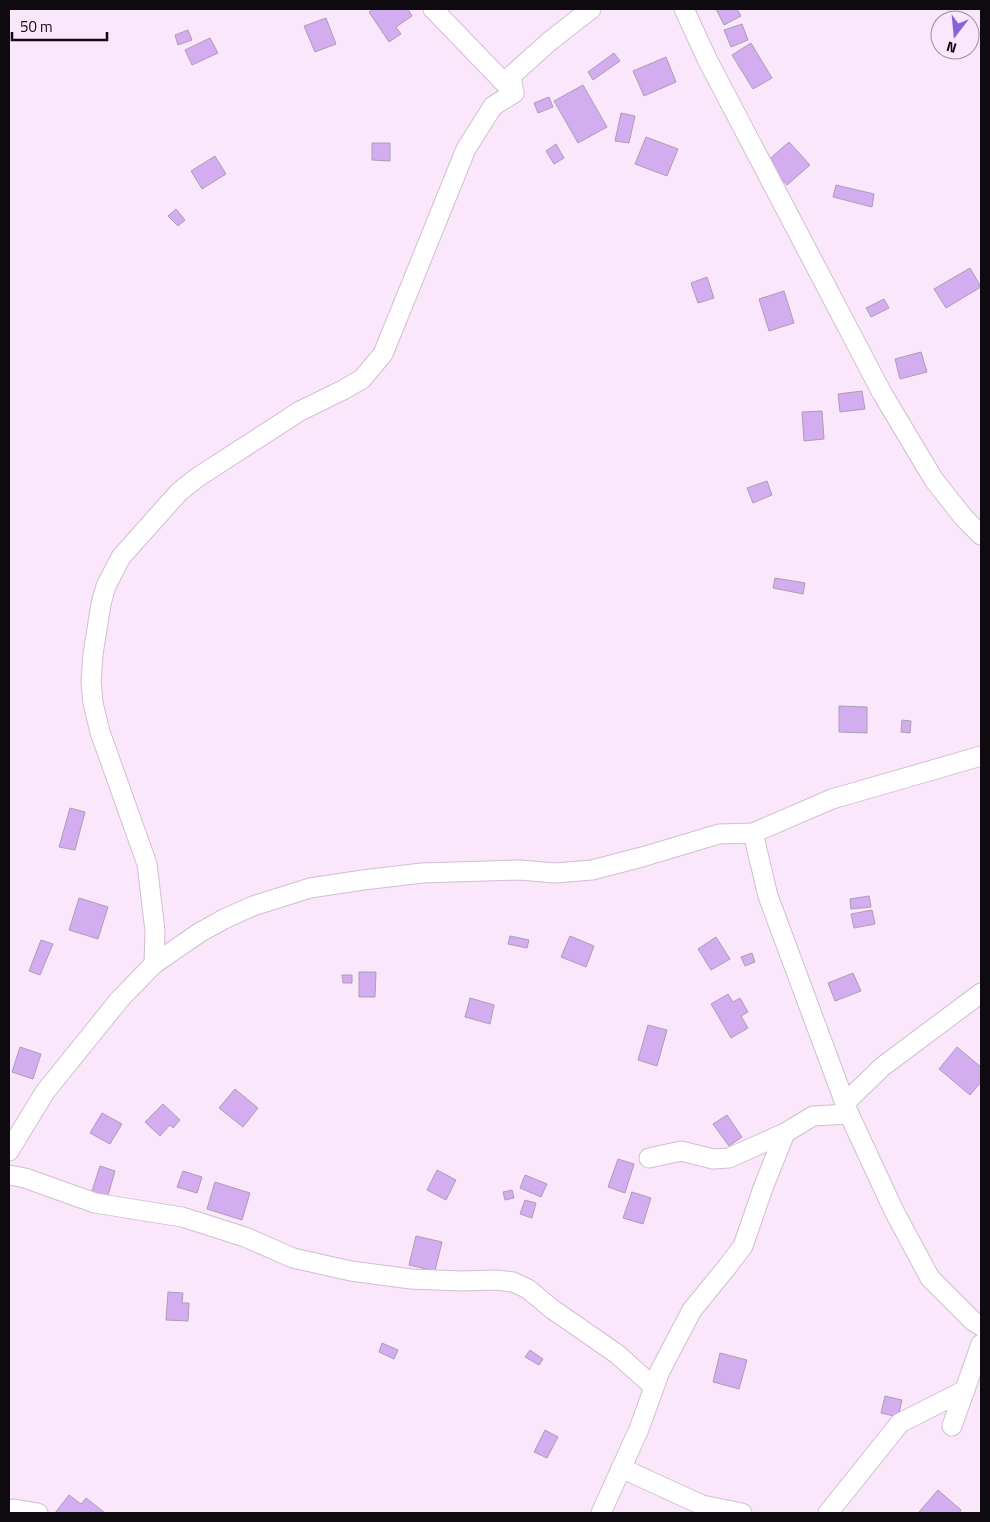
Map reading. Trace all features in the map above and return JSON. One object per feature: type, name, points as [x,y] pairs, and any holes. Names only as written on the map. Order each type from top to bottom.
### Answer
[{"type":"street","points":[[433,9],[514,93]]},
{"type":"street","points":[[514,93],[511,76],[550,40],[591,9]]},
{"type":"street","points":[[684,9],[707,59],[882,393],[934,480],[964,518],[981,535]]},
{"type":"street","points":[[154,964],[155,931],[147,864],[100,732],[93,703],[91,682],[93,654],[100,604],[106,586],[121,557],[179,492],[198,477],[300,410],[362,380],[374,366],[383,354],[466,149],[493,106],[514,93]]},
{"type":"street","points":[[9,1151],[45,1092],[120,999],[154,964],[199,933],[253,906],[310,888],[422,873],[520,870],[555,873],[575,872],[612,865],[719,834],[752,833],[832,799],[981,756]]},
{"type":"street","points":[[752,833],[768,896],[847,1108],[894,1211],[930,1278],[973,1321],[981,1326]]},
{"type":"street","points":[[649,1158],[681,1150],[713,1159],[729,1158],[785,1133],[813,1116],[847,1108],[882,1067],[981,993]]},
{"type":"street","points":[[601,1513],[639,1429],[660,1371],[692,1310],[743,1246],[785,1133]]},
{"type":"street","points":[[9,1175],[25,1178],[94,1203],[182,1217],[245,1237],[293,1258],[351,1271],[411,1278],[513,1282],[528,1289],[617,1354],[654,1387]]},
{"type":"street","points":[[952,1426],[981,1344]]},
{"type":"street","points":[[828,1513],[900,1423],[964,1390]]},
{"type":"street","points":[[621,1468],[702,1505],[742,1513]]},
{"type":"street","points":[[9,1510],[14,1509],[38,1513]]},
{"type":"building","points":[[374,9],[408,9],[412,16],[396,27],[401,34],[389,42],[369,12]]},
{"type":"building","points":[[716,9],[737,9],[741,16],[724,25]]},
{"type":"building","points":[[326,18],[336,44],[315,52],[304,26]]},
{"type":"building","points":[[742,24],[748,40],[731,47],[724,30]]},
{"type":"building","points":[[188,30],[192,40],[178,45],[175,35]]},
{"type":"building","points":[[210,38],[218,53],[192,65],[185,50]]},
{"type":"building","points":[[751,43],[772,78],[753,89],[732,55]]},
{"type":"building","points":[[614,53],[620,61],[593,80],[588,72]]},
{"type":"building","points":[[666,57],[676,82],[644,96],[633,71]]},
{"type":"building","points":[[583,85],[607,127],[578,143],[554,101]]},
{"type":"building","points":[[549,97],[553,107],[538,113],[534,103]]},
{"type":"building","points":[[621,113],[635,116],[629,143],[615,141]]},
{"type":"building","points":[[646,137],[678,149],[667,176],[635,164]]},
{"type":"building","points":[[789,142],[810,165],[787,185],[766,162]]},
{"type":"building","points":[[372,143],[390,143],[390,161],[372,160]]},
{"type":"building","points":[[556,144],[564,158],[554,164],[546,151]]},
{"type":"building","points":[[215,156],[226,174],[202,189],[191,171]]},
{"type":"building","points":[[836,185],[874,194],[872,207],[833,197]]},
{"type":"building","points":[[176,209],[185,220],[178,226],[168,216]]},
{"type":"building","points":[[970,268],[981,287],[946,308],[934,289]]},
{"type":"building","points":[[707,277],[714,298],[698,303],[691,283]]},
{"type":"building","points":[[784,291],[794,323],[769,331],[759,299]]},
{"type":"building","points":[[884,299],[889,308],[871,317],[866,308]]},
{"type":"building","points":[[921,352],[927,372],[900,379],[895,359]]},
{"type":"building","points":[[862,391],[865,409],[840,412],[838,394]]},
{"type":"building","points":[[822,411],[824,439],[804,441],[802,412]]},
{"type":"building","points":[[767,481],[772,495],[753,503],[747,488]]},
{"type":"building","points":[[775,578],[805,583],[803,594],[773,588]]},
{"type":"building","points":[[839,706],[867,707],[867,733],[839,732]]},
{"type":"building","points":[[902,720],[911,721],[910,733],[901,732]]},
{"type":"building","points":[[70,808],[85,812],[75,850],[59,847]]},
{"type":"building","points":[[869,896],[871,907],[851,909],[850,899]]},
{"type":"building","points":[[79,898],[108,907],[98,939],[69,930]]},
{"type":"building","points":[[872,910],[875,924],[854,928],[851,914]]},
{"type":"building","points":[[510,936],[529,940],[527,948],[508,944]]},
{"type":"building","points":[[570,936],[594,946],[586,967],[561,957]]},
{"type":"building","points":[[716,937],[730,959],[711,970],[698,949]]},
{"type":"building","points":[[41,940],[53,944],[40,975],[29,971]]},
{"type":"building","points":[[752,953],[755,962],[745,966],[741,957]]},
{"type":"building","points":[[359,972],[376,972],[375,997],[359,997]]},
{"type":"building","points":[[853,973],[861,991],[835,1001],[828,983]]},
{"type":"building","points":[[342,975],[352,975],[352,983],[343,983]]},
{"type":"building","points":[[728,994],[733,1002],[740,998],[748,1012],[741,1016],[748,1028],[731,1038],[711,1004]]},
{"type":"building","points":[[470,998],[494,1005],[490,1024],[465,1017]]},
{"type":"building","points":[[648,1025],[667,1030],[657,1066],[638,1060]]},
{"type":"building","points":[[20,1047],[41,1054],[33,1079],[12,1072]]},
{"type":"building","points":[[957,1047],[981,1067],[981,1082],[970,1095],[939,1069]]},
{"type":"building","points":[[235,1089],[258,1108],[243,1127],[219,1108]]},
{"type":"building","points":[[163,1104],[180,1120],[173,1128],[170,1125],[160,1136],[145,1122]]},
{"type":"building","points":[[102,1113],[122,1124],[110,1144],[90,1133]]},
{"type":"building","points":[[727,1115],[742,1137],[729,1146],[713,1124]]},
{"type":"building","points":[[618,1159],[634,1164],[625,1193],[608,1187]]},
{"type":"building","points":[[100,1166],[115,1171],[107,1199],[91,1194]]},
{"type":"building","points":[[437,1170],[456,1180],[446,1200],[427,1190]]},
{"type":"building","points":[[183,1171],[202,1177],[197,1193],[177,1187]]},
{"type":"building","points":[[525,1175],[547,1184],[541,1197],[520,1188]]},
{"type":"building","points":[[215,1182],[250,1193],[242,1220],[207,1209]]},
{"type":"building","points":[[512,1190],[514,1198],[505,1200],[503,1192]]},
{"type":"building","points":[[632,1192],[651,1198],[643,1224],[623,1218]]},
{"type":"building","points":[[525,1200],[536,1203],[532,1218],[520,1214]]},
{"type":"building","points":[[416,1236],[442,1242],[435,1271],[409,1265]]},
{"type":"building","points":[[168,1292],[183,1293],[182,1303],[189,1303],[188,1321],[166,1320]]},
{"type":"building","points":[[382,1343],[398,1350],[394,1359],[379,1352]]},
{"type":"building","points":[[530,1350],[543,1359],[539,1365],[525,1357]]},
{"type":"building","points":[[720,1353],[747,1360],[739,1389],[713,1382]]},
{"type":"building","points":[[885,1396],[902,1400],[898,1417],[881,1413]]},
{"type":"building","points":[[545,1430],[558,1437],[547,1458],[534,1452]]},
{"type":"building","points":[[938,1490],[961,1510],[959,1513],[919,1512]]},
{"type":"building","points":[[69,1495],[81,1504],[86,1498],[105,1513],[55,1513]]}]
